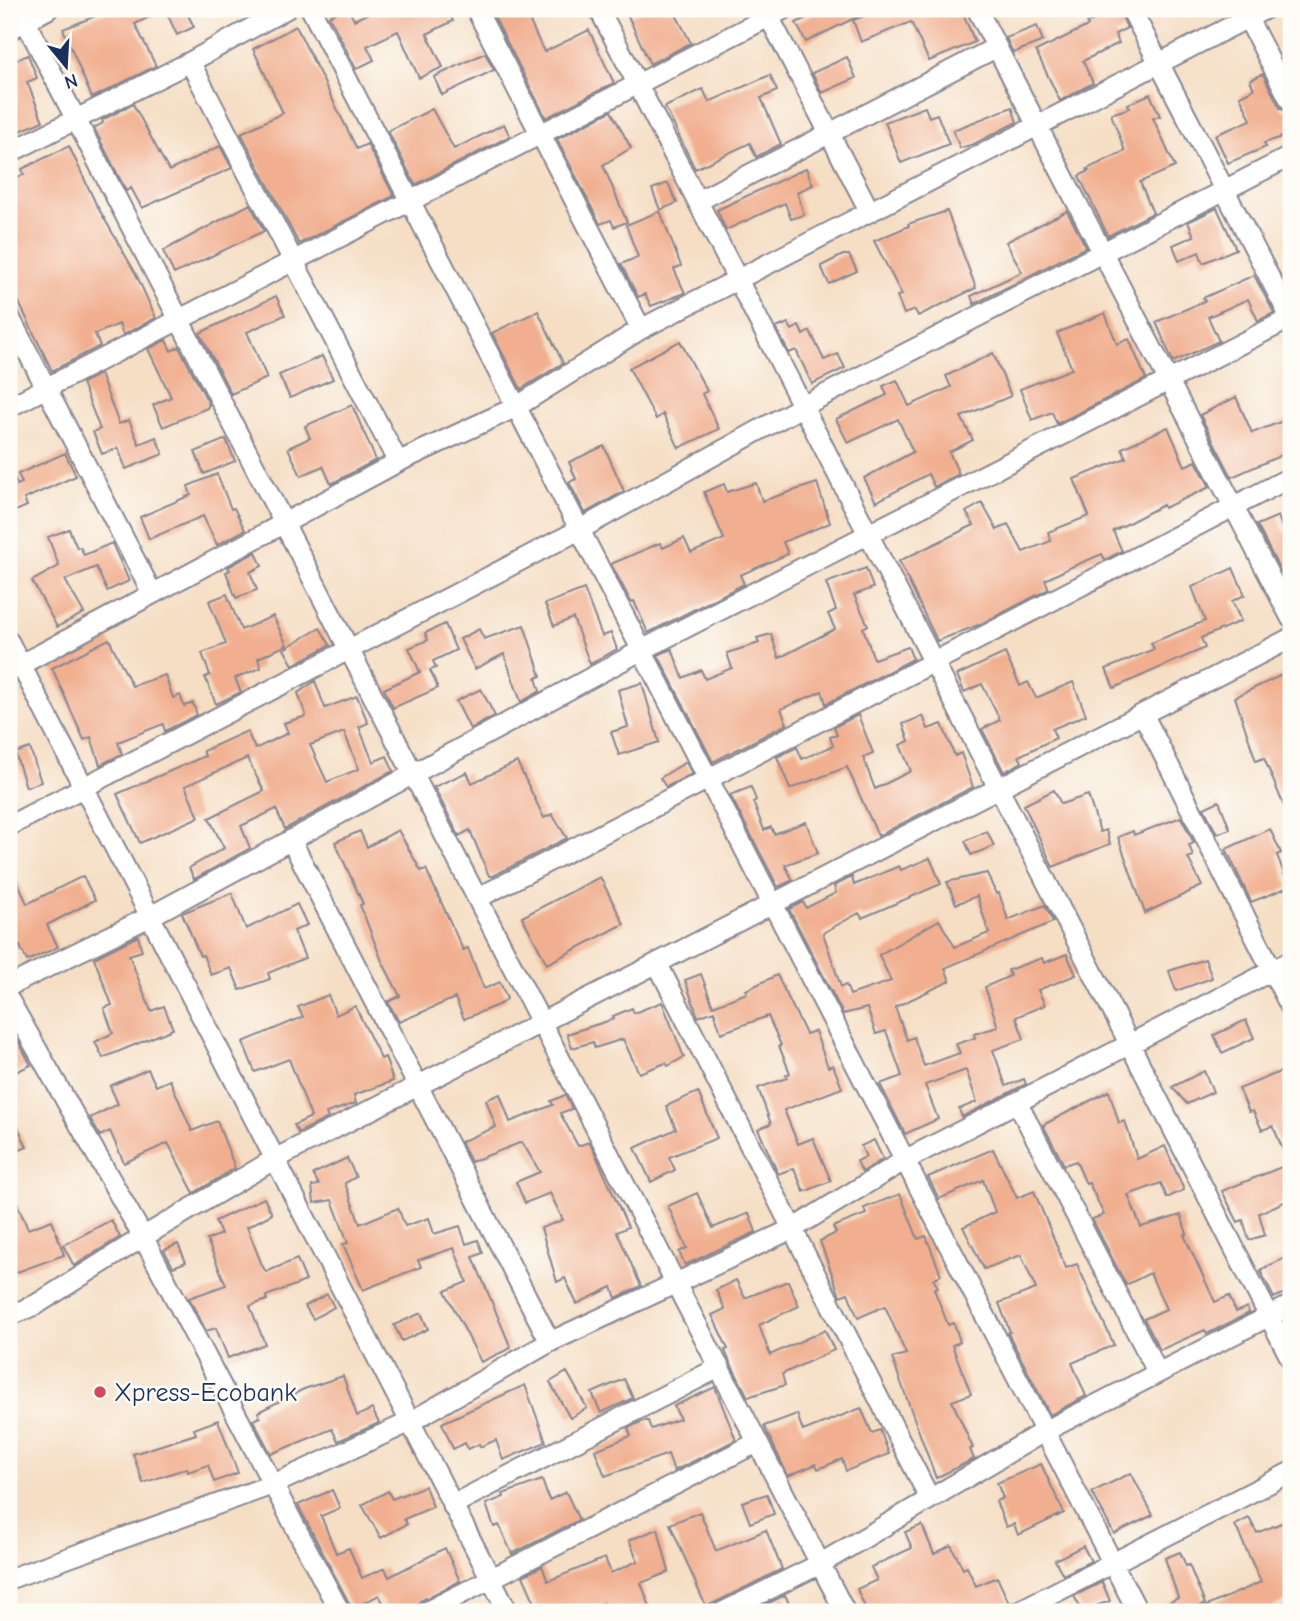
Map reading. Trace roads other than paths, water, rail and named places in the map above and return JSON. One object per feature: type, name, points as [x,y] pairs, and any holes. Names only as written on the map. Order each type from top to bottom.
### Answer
[{"type":"street","points":[[48,9],[18,20],[77,119],[845,1612]]},
{"type":"street","points":[[9,153],[190,62],[286,9]]},
{"type":"street","points":[[311,9],[1138,1612]]},
{"type":"street","points":[[476,9],[641,329]]},
{"type":"street","points":[[599,9],[1291,1359]]},
{"type":"street","points":[[977,9],[1291,618]]},
{"type":"street","points":[[9,986],[149,917],[414,776],[642,650],[1291,318],[1131,9]]},
{"type":"street","points":[[9,407],[638,84],[773,11],[829,133],[870,212]]},
{"type":"street","points":[[15,668],[398,462],[516,407],[641,329],[1159,63],[1252,12],[1291,102]]},
{"type":"street","points":[[698,201],[997,47]]},
{"type":"street","points":[[190,62],[398,462]]},
{"type":"street","points":[[9,826],[579,530],[803,407],[1291,156]]},
{"type":"street","points":[[9,316],[152,593]]},
{"type":"street","points":[[478,898],[1291,477]]},
{"type":"street","points":[[9,1317],[37,1304],[275,1159],[1291,638]]},
{"type":"street","points":[[9,642],[15,668],[84,788],[508,1612]]},
{"type":"street","points":[[1143,714],[1291,1008]]},
{"type":"street","points":[[291,840],[550,1342]]},
{"type":"street","points":[[9,1579],[274,1483],[410,1422],[550,1342],[677,1285],[794,1228],[905,1160],[1291,961]]},
{"type":"street","points":[[657,963],[930,1499]]},
{"type":"street","points":[[9,1000],[143,1237],[340,1612]]},
{"type":"street","points":[[1017,1102],[1158,1373]]},
{"type":"street","points":[[723,1612],[820,1564],[1045,1431],[1291,1305]]},
{"type":"street","points":[[452,1505],[720,1367]]},
{"type":"street","points":[[426,1612],[758,1442]]},
{"type":"street","points":[[1017,1612],[1291,1472]]},
{"type":"place","name":"Xpress-Ecobank","points":[[100,1392]]}]
